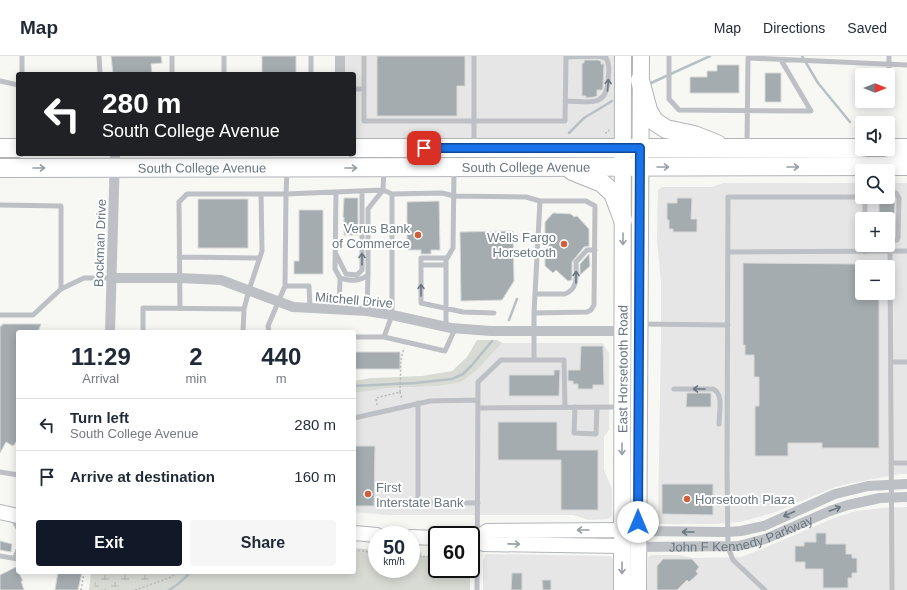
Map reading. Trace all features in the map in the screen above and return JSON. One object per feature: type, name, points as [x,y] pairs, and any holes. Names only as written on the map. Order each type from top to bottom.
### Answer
[{"type":"highway","points":[[640,80],[648,110],[654,121],[666,129],[694,135],[727,148]]},
{"type":"highway","points":[[0,148],[16,148]]},
{"type":"highway","name":"South College Avenue","points":[[356,148],[855,148]]},
{"type":"highway","points":[[384,168],[389,160],[392,159],[437,153],[452,148]]},
{"type":"highway","points":[[895,148],[907,148]]},
{"type":"highway","points":[[255,168],[263,161],[274,158],[327,158],[331,156]]},
{"type":"highway","name":"South College Avenue","points":[[0,168],[115,161],[255,168],[907,166]]},
{"type":"highway","points":[[562,168],[602,183],[613,193],[623,220]]},
{"type":"main road","points":[[624,56],[632,148]]},
{"type":"main road","points":[[632,148],[640,80],[641,56]]},
{"type":"main road","name":"East Horsetooth Road","points":[[632,148],[639,324],[638,590]]},
{"type":"main road","name":"East Horsetooth Road","points":[[622,590],[623,220],[632,167]]},
{"type":"street","points":[[340,56],[340,72]]},
{"type":"street","name":"Bockman Drive","points":[[110,330],[115,161]]},
{"type":"street","name":"Mitchell Drive","points":[[112,278],[179,278],[221,280],[293,308],[367,311],[451,328],[491,331],[622,331]]},
{"type":"street","points":[[622,331],[631,344],[631,352],[639,378]]},
{"type":"street","name":"John F Kennedy Parkway","points":[[638,539],[741,531],[764,526],[835,494],[868,486],[907,484]]},
{"type":"street","name":"John F Kennedy Parkway","points":[[480,535],[487,531],[638,539],[728,547],[749,544],[765,539],[830,511],[863,500],[907,497]]},
{"type":"street","points":[[356,532],[368,534]]},
{"type":"lane","points":[[22,56],[22,72]]},
{"type":"lane","points":[[99,56],[100,72]]},
{"type":"lane","points":[[172,56],[172,72]]},
{"type":"lane","points":[[224,56],[224,72]]},
{"type":"lane","points":[[311,56],[311,72]]},
{"type":"lane","points":[[364,56],[364,121],[565,121],[565,101],[566,56],[599,56],[606,58],[609,64],[608,91],[604,97],[595,102],[565,101]]},
{"type":"lane","points":[[474,56],[474,148]]},
{"type":"lane","points":[[669,56],[669,99],[679,110],[811,111],[782,60]]},
{"type":"lane","points":[[889,56],[889,68]]},
{"type":"lane","points":[[747,148],[748,58],[907,65]]},
{"type":"lane","points":[[0,80],[16,84]]},
{"type":"lane","points":[[356,89],[364,89]]},
{"type":"lane","points":[[269,330],[268,326],[285,286],[286,194],[288,168]]},
{"type":"lane","points":[[367,311],[368,209],[383,190],[384,168]]},
{"type":"lane","points":[[356,337],[384,337],[445,352],[451,328],[446,309],[446,265],[447,258],[453,248],[454,168]]},
{"type":"lane","points":[[335,253],[346,274],[357,275],[362,270],[362,190]]},
{"type":"lane","points":[[180,308],[179,202],[188,194],[286,194],[383,190],[392,194],[442,193],[454,196],[526,197],[540,201],[586,201],[595,206],[594,305],[591,310],[587,312],[534,312]]},
{"type":"lane","points":[[336,192],[335,269],[340,278],[339,310]]},
{"type":"lane","points":[[895,193],[899,198],[899,206],[898,238],[895,240]]},
{"type":"lane","points":[[243,330],[244,309],[262,251],[261,194]]},
{"type":"lane","points":[[384,337],[392,315],[392,194]]},
{"type":"lane","points":[[765,590],[733,560],[728,547],[728,197],[855,197]]},
{"type":"lane","points":[[534,360],[534,312],[540,201]]},
{"type":"lane","points":[[0,205],[61,206],[61,289]]},
{"type":"lane","points":[[535,294],[569,293],[576,282],[576,262],[587,250],[595,250]]},
{"type":"lane","points":[[895,252],[907,251]]},
{"type":"lane","points":[[728,252],[855,252]]},
{"type":"lane","points":[[890,252],[892,590]]},
{"type":"lane","points":[[179,258],[260,258]]},
{"type":"lane","points":[[447,258],[421,258],[421,303],[462,312],[494,313]]},
{"type":"lane","points":[[421,265],[446,265]]},
{"type":"lane","points":[[340,278],[352,281],[363,279],[368,275]]},
{"type":"lane","points":[[0,315],[33,315],[61,289],[84,278],[112,278]]},
{"type":"lane","points":[[285,286],[309,286],[310,309]]},
{"type":"lane","points":[[143,330],[143,308],[244,309]]},
{"type":"lane","points":[[639,324],[728,325]]},
{"type":"lane","points":[[475,526],[478,503],[478,382],[501,360],[564,360],[565,407]]},
{"type":"lane","points":[[891,362],[907,362]]},
{"type":"lane","points":[[674,389],[713,389],[717,391],[720,395],[719,424]]},
{"type":"lane","points":[[356,418],[430,401],[478,400]]},
{"type":"lane","points":[[418,403],[418,503],[478,503]]},
{"type":"lane","points":[[575,407],[574,433],[596,434],[597,407]]},
{"type":"lane","points":[[478,408],[622,407]]},
{"type":"lane","points":[[891,463],[907,463]]},
{"type":"lane","points":[[0,472],[16,475]]},
{"type":"lane","points":[[9,514],[16,525]]},
{"type":"lane","points":[[0,556],[16,558]]},
{"type":"lane","points":[[476,578],[477,590]]},
{"type":"path","points":[[605,133],[611,128]]},
{"type":"path","points":[[403,406],[400,392],[400,377],[401,359],[405,342]]},
{"type":"path","points":[[379,412],[376,398],[400,392]]},
{"type":"path","points":[[356,550],[368,552]]},
{"type":"path","points":[[80,590],[84,574]]},
{"type":"path","points":[[135,590],[169,578],[176,574]]},
{"type":"shaded area","points":[[340,56],[623,56],[623,148],[356,148],[356,72],[340,72]]},
{"type":"shaded area","points":[[723,183],[855,183],[855,204],[895,204],[895,183],[907,183],[907,474],[900,474],[835,487],[773,513],[740,522],[716,524],[658,524],[661,282],[657,240],[658,190],[662,187],[712,187]]},
{"type":"shaded area","points":[[502,343],[603,343],[609,353],[609,430],[604,437],[604,470],[612,489],[612,516],[608,519],[589,520],[573,515],[389,515],[356,512],[356,393],[389,388],[439,386],[461,382],[476,371]]},
{"type":"shaded area","points":[[907,507],[907,590],[647,590],[649,556],[679,555],[693,558],[741,557],[834,518],[856,511]]},
{"type":"shaded area","points":[[486,554],[610,556],[613,559],[614,564],[614,590],[483,590],[483,560]]},
{"type":"green space","points":[[477,340],[497,340],[502,343],[476,371],[461,382],[439,386],[389,388],[356,393],[356,381],[371,378],[422,376],[452,371],[467,357]]},
{"type":"green space","points":[[356,548],[368,549],[368,578],[420,578],[421,552],[422,556],[428,556],[428,578],[470,578],[470,590],[89,590],[91,574],[356,574]]},
{"type":"green space","points":[[96,574],[160,574],[152,579],[119,586],[113,590],[94,590]]},
{"type":"building","points":[[111,56],[161,56],[162,63],[151,64],[152,72],[113,72]]},
{"type":"building","points":[[262,56],[296,56],[296,72],[262,72]]},
{"type":"building","points":[[377,56],[465,56],[465,86],[457,86],[457,116],[377,116]]},
{"type":"building","points":[[584,60],[598,60],[601,61],[601,64],[604,64],[603,88],[602,90],[597,90],[597,96],[594,97],[586,98],[586,96],[582,96],[582,63],[584,63]]},
{"type":"building","points":[[717,65],[739,65],[739,93],[690,93],[690,77],[707,77],[707,71],[717,71]]},
{"type":"building","points":[[765,73],[781,73],[781,102],[765,102]]},
{"type":"building","points":[[344,198],[358,198],[358,235],[344,235]]},
{"type":"building","points":[[677,198],[692,198],[691,219],[697,219],[697,232],[673,232],[673,229],[669,229],[669,220],[667,220],[667,203],[677,203]]},
{"type":"building","points":[[198,199],[248,199],[248,248],[198,248]]},
{"type":"building","points":[[439,201],[440,250],[431,250],[431,254],[421,254],[421,250],[407,250],[407,202]]},
{"type":"building","points":[[879,204],[895,204],[895,212],[879,212]]},
{"type":"building","points":[[299,210],[323,210],[323,274],[294,274],[294,261],[299,261]]},
{"type":"building","name":"Wells Fargo Horsetooth","points":[[553,213],[571,214],[574,217],[577,216],[589,229],[589,246],[584,247],[572,262],[572,280],[568,281],[556,270],[553,273],[545,266],[545,222]]},
{"type":"building","points":[[513,231],[514,281],[502,300],[461,301],[460,232]]},
{"type":"building","points":[[589,254],[590,266],[580,275],[580,264]]},
{"type":"building","points":[[743,263],[855,264],[855,300],[879,300],[879,448],[822,448],[822,443],[788,443],[788,456],[755,456],[755,406],[759,406],[759,377],[754,377],[754,355],[745,355],[745,345],[743,345]]},
{"type":"building","points":[[2,324],[41,324],[39,330],[16,330],[16,442],[13,446],[6,442],[0,453],[0,326],[2,326]]},
{"type":"building","points":[[581,346],[603,346],[604,385],[593,385],[593,389],[578,389],[578,384],[573,384],[573,381],[568,381],[568,370],[580,370]]},
{"type":"building","points":[[356,352],[400,352],[400,369],[356,369]]},
{"type":"building","points":[[554,370],[560,370],[559,396],[509,396],[509,375],[554,375]]},
{"type":"building","points":[[687,393],[711,393],[711,407],[686,407]]},
{"type":"building","points":[[498,422],[557,422],[557,450],[598,450],[598,510],[561,510],[561,460],[498,460]]},
{"type":"building","points":[[356,446],[375,446],[374,506],[356,506]]},
{"type":"building","name":"Horsetooth Plaza","points":[[662,484],[713,484],[713,515],[662,514]]},
{"type":"building","points":[[816,533],[826,533],[826,544],[846,544],[846,554],[852,554],[852,558],[857,558],[857,573],[852,573],[852,578],[848,578],[848,588],[823,588],[823,569],[805,569],[805,562],[795,562],[795,546],[804,546],[804,542],[816,542]]},
{"type":"building","points":[[0,541],[12,544],[11,552],[0,550]]},
{"type":"building","points":[[663,559],[692,559],[699,567],[696,571],[698,574],[689,582],[687,580],[677,590],[657,590],[657,566]]},
{"type":"building","points":[[16,567],[16,574],[20,574],[23,581],[21,581],[24,590],[0,590],[0,575]]},
{"type":"building","points":[[512,573],[522,573],[522,590],[511,590]]},
{"type":"building","points":[[58,574],[82,574],[78,590],[55,590]]},
{"type":"building","points":[[542,580],[551,580],[551,590],[543,590]]},
{"type":"waterway","points":[[651,83],[710,56]]},
{"type":"waterway","points":[[802,56],[818,83],[850,122]]},
{"type":"waterway","points":[[569,133],[584,118],[612,101]]},
{"type":"waterway","points":[[509,320],[517,299]]},
{"type":"waterway","points":[[356,386],[415,383],[452,379],[463,374],[492,341]]},
{"type":"waterway","points":[[169,590],[189,574]]},
{"type":"place","name":"Verus Bank of Commerce","points":[[418,235]]},
{"type":"place","name":"Wells Fargo Horsetooth","points":[[564,244]]},
{"type":"place","name":"First Interstate Bank","points":[[368,494]]},
{"type":"place","name":"Horsetooth Plaza","points":[[687,499]]},
{"type":"route","points":[[424,148],[640,148],[638,522]]}]
